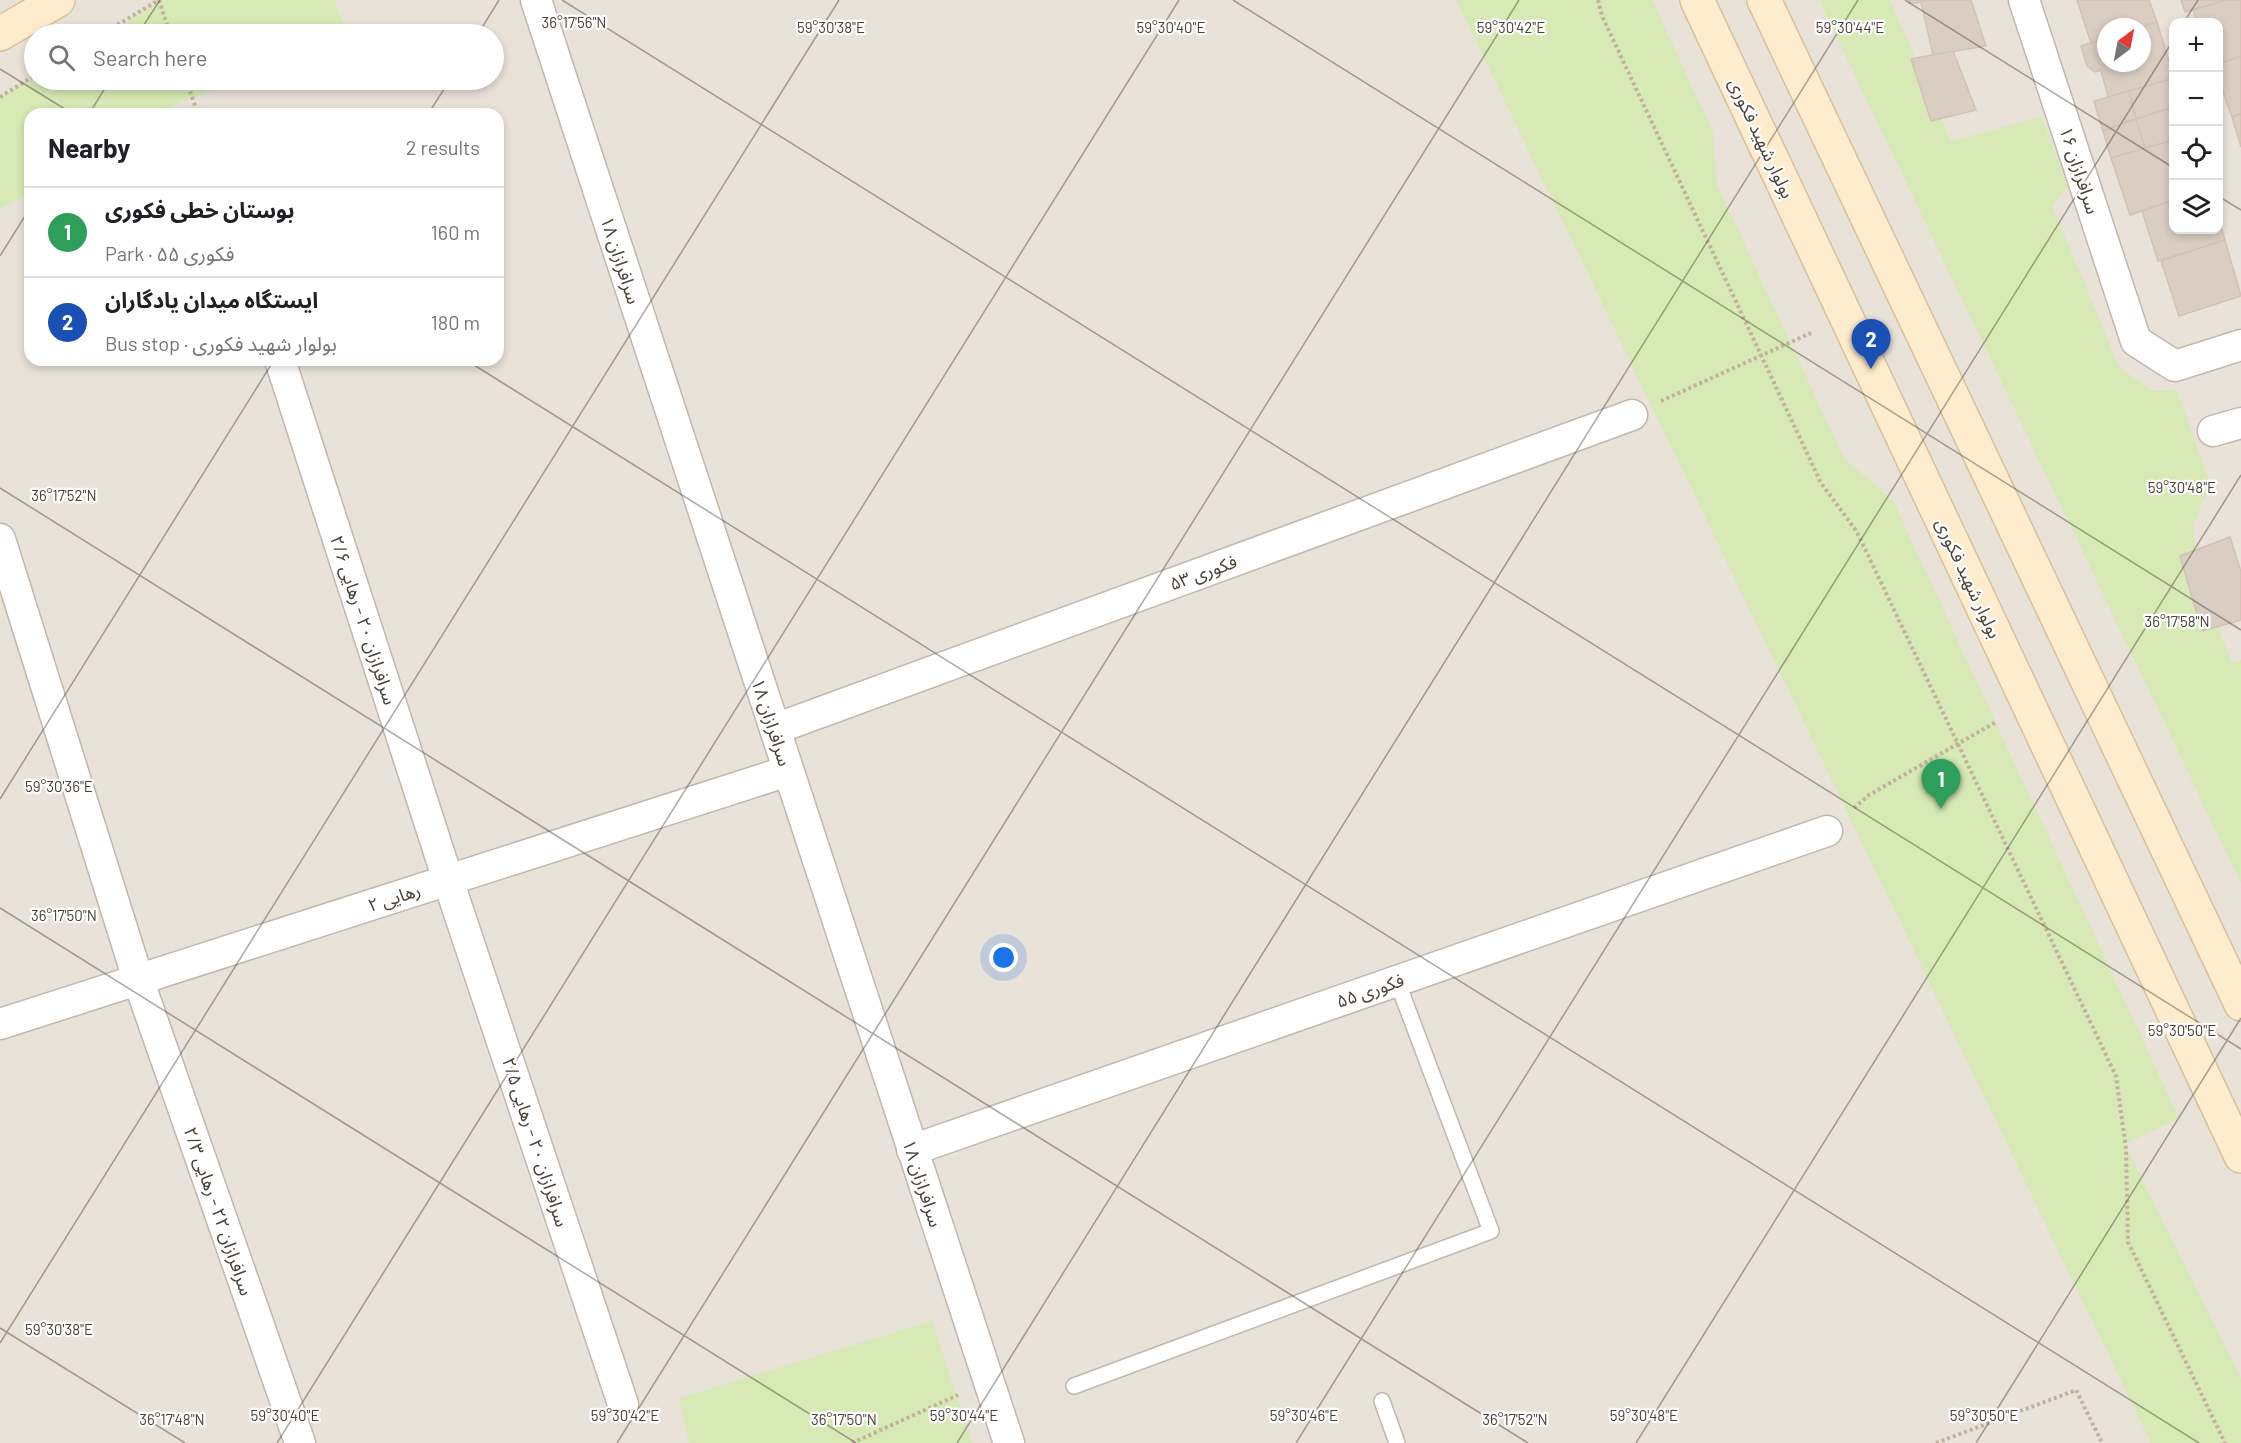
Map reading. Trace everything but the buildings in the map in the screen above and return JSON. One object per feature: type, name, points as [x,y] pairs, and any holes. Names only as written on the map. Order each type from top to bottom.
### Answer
[{"type":"main road","points":[[0,34],[58,0]]},
{"type":"main road","name":"بولوار شهید فکوری","points":[[1697,0],[2241,1156]]},
{"type":"main road","points":[[1764,0],[2241,1004]]},
{"type":"street","name":"سرافرازان ۱۸","points":[[536,0],[1009,1443]]},
{"type":"street","name":"سرافرازان ۱۶","points":[[2024,0],[2136,341],[2175,366],[2241,345]]},
{"type":"street","name":"سرافرازان ۲۰ - رهایی ۲/۶","points":[[282,366],[448,880]]},
{"type":"street","name":"فکوری ۵۳","points":[[775,729],[1632,415]]},
{"type":"street","name":"سرافرازان ۲۲ - رهایی ۲/۳","points":[[0,539],[138,979],[300,1443]]},
{"type":"street","name":"رهایی ۲","points":[[0,1024],[788,771]]},
{"type":"street","name":"فکوری ۵۵","points":[[912,1150],[1827,831]]},
{"type":"street","name":"سرافرازان ۲۰ - رهایی ۲/۵","points":[[448,880],[623,1404]]},
{"type":"lane","points":[[1074,1386],[1491,1231],[1397,981]]},
{"type":"lane","points":[[1382,1401],[1397,1443]]},
{"type":"path","points":[[119,24],[159,0],[167,24]]},
{"type":"path","points":[[1598,0],[1602,16],[1821,483],[1857,532],[2116,1076],[2126,1149],[2128,1242],[2225,1443]]},
{"type":"path","points":[[0,97],[24,82]]},
{"type":"path","points":[[190,90],[196,108]]},
{"type":"path","points":[[1632,415],[1846,317]]},
{"type":"path","points":[[1827,831],[1869,795],[2028,704]]},
{"type":"path","points":[[852,1443],[989,1382]]},
{"type":"path","points":[[1936,1443],[2076,1390],[2102,1443]]},
{"type":"shaded area","points":[[0,0],[2241,0],[2241,1443],[0,1443]]},
{"type":"green space","points":[[163,0],[334,0],[344,24],[122,24]]},
{"type":"green space","points":[[1456,0],[1652,0],[1713,132],[1717,185],[1844,458],[1893,501],[2179,1118],[2125,1144],[2241,1378],[2241,1443],[2151,1443]]},
{"type":"green space","points":[[1819,0],[1890,0],[1951,141],[2042,117],[2068,187],[2052,205],[2119,367],[2153,391],[2177,390],[2210,484],[2193,525],[2197,573],[2232,663],[2241,660],[2241,883]]},
{"type":"green space","points":[[24,83],[24,90],[213,90],[167,108],[24,108],[24,198],[0,208],[0,97]]},
{"type":"green space","points":[[932,1321],[972,1443],[689,1443],[679,1398]]},
{"type":"place","name":"ایستگاه میدان یادگاران","points":[[1871,369]]},
{"type":"place","name":"بوستان خطی فکوری","points":[[1941,809]]}]
